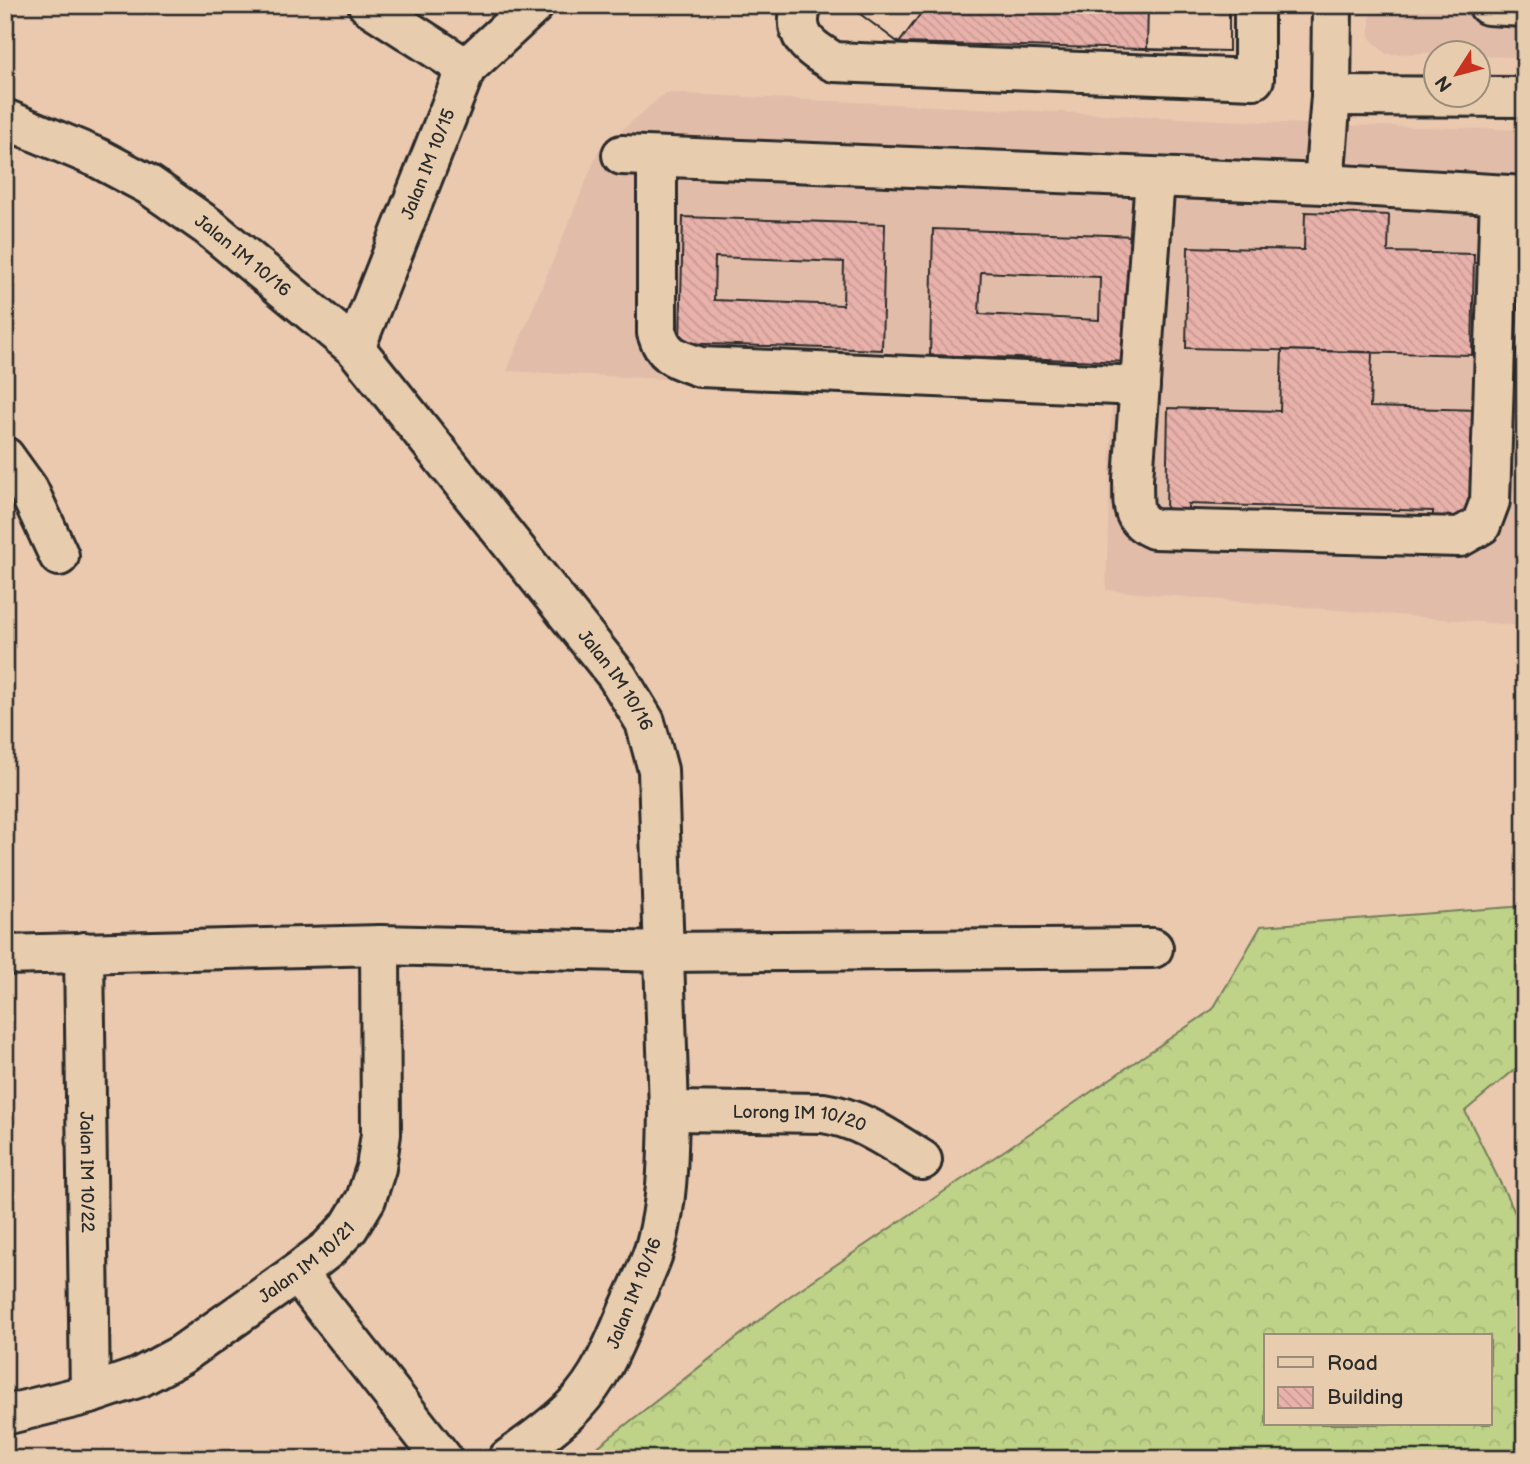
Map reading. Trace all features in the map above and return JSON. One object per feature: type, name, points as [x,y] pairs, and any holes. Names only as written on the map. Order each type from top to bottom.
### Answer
[{"type":"street","points":[[368,5],[466,68]]},
{"type":"street","name":"Jalan IM 10/15","points":[[355,348],[466,68],[534,5]]},
{"type":"street","points":[[802,5],[797,18],[801,34],[811,49],[834,62],[1254,79],[1254,5]]},
{"type":"street","points":[[1324,184],[1331,96],[1332,5]]},
{"type":"street","points":[[1488,5],[1525,7]]},
{"type":"street","points":[[1331,96],[1525,97]]},
{"type":"street","name":"Jalan IM 10/16","points":[[5,119],[98,158],[149,185],[209,227],[355,348],[617,676],[645,722],[659,770],[669,1111],[667,1173],[656,1245],[613,1349],[597,1378],[555,1424],[508,1459]]},
{"type":"street","points":[[1140,386],[700,367],[671,356],[660,345],[657,333],[639,156],[1324,184],[1512,196],[1490,501],[1481,525],[1460,537],[1154,529],[1142,524],[1134,513],[1133,479],[1140,386],[1155,178]]},
{"type":"street","points":[[5,457],[28,489],[59,556]]},
{"type":"street","points":[[5,955],[380,945],[665,952],[1153,948]]},
{"type":"street","name":"Jalan IM 10/21","points":[[5,1415],[90,1394],[140,1377],[181,1355],[297,1273],[328,1249],[349,1227],[366,1199],[376,1168],[381,1134],[380,945]]},
{"type":"street","name":"Jalan IM 10/22","points":[[84,952],[90,1394]]},
{"type":"street","name":"Lorong IM 10/20","points":[[669,1111],[822,1113],[844,1116],[865,1125],[922,1160]]},
{"type":"street","points":[[297,1273],[443,1459]]},
{"type":"shaded area","points":[[1370,5],[1525,5],[1525,57],[1492,56],[1492,38],[1422,38],[1422,53],[1386,54],[1370,38]]},
{"type":"shaded area","points":[[665,93],[1304,124],[1525,130],[1525,626],[1106,590],[1112,401],[507,371],[599,150]]},
{"type":"green space","points":[[1525,906],[1525,1061],[1465,1111],[1525,1233],[1525,1459],[582,1459],[790,1296],[1213,1009],[1261,926]]},
{"type":"building","points":[[848,5],[1229,5],[1229,51],[899,43]]},
{"type":"building","points":[[848,5],[927,5],[899,43]]},
{"type":"building","points":[[1148,5],[1229,5],[1229,51],[1147,50]]},
{"type":"building","points":[[1305,212],[1389,215],[1388,252],[1474,254],[1472,355],[1186,348],[1188,247],[1304,250]]},
{"type":"building","points":[[683,217],[885,224],[882,350],[680,343]],"holes":[[[715,257],[844,262],[843,305],[714,300]]]},
{"type":"building","points":[[933,229],[1136,236],[1132,362],[930,355]],"holes":[[[981,272],[1100,277],[1099,320],[979,314]]]},
{"type":"building","points":[[1282,350],[1372,352],[1370,407],[1479,410],[1477,520],[1433,519],[1433,511],[1188,504],[1188,512],[1166,511],[1168,408],[1280,411]]}]
